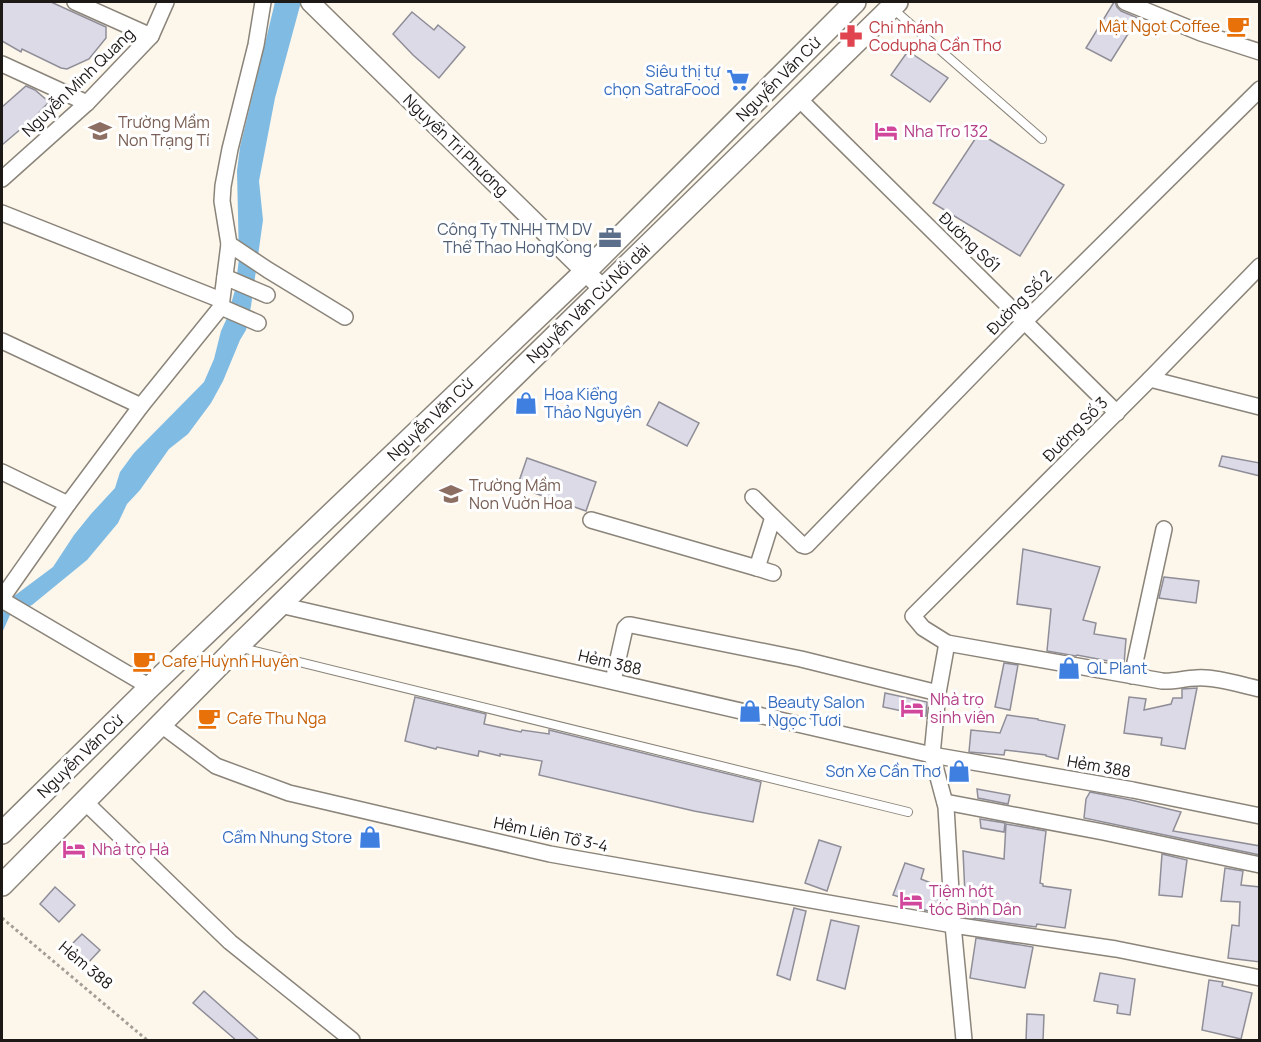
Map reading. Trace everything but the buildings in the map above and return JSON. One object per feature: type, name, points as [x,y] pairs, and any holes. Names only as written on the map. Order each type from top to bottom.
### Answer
[{"type":"main road","name":"Nguyễn Văn Cừ","points":[[2,833],[150,687],[585,271],[855,2]]},
{"type":"main road","name":"Nguyễn Văn Cừ Nối dài","points":[[280,605],[894,4]]},
{"type":"main road","name":"Nguyễn Văn Cừ","points":[[2,885],[280,605]]},
{"type":"street","points":[[75,2],[151,36]]},
{"type":"street","name":"Nguyễn Minh Quang","points":[[2,179],[87,103],[151,36],[166,2]]},
{"type":"street","points":[[150,687],[2,599],[68,504],[141,406],[223,306],[232,246],[222,201],[223,186],[256,45],[263,2]]},
{"type":"street","name":"Nguyển Tri Phương","points":[[310,2],[603,289]]},
{"type":"street","points":[[1125,2],[1201,33],[1260,52]]},
{"type":"street","points":[[2,65],[87,103]]},
{"type":"street","name":"Đường Số 2","points":[[773,517],[802,545],[807,545],[1025,321],[1260,89]]},
{"type":"street","name":"Đường Số1","points":[[798,98],[1117,413]]},
{"type":"street","points":[[2,213],[254,321]]},
{"type":"street","points":[[232,246],[345,317]]},
{"type":"street","name":"Đường Số 3","points":[[947,643],[923,628],[913,616],[1117,413],[1260,266]]},
{"type":"street","points":[[229,278],[261,292]]},
{"type":"street","points":[[2,341],[141,406]]},
{"type":"street","points":[[1150,379],[1260,407]]},
{"type":"street","points":[[2,472],[68,504]]},
{"type":"street","points":[[753,497],[773,517],[757,568]]},
{"type":"street","points":[[591,520],[773,573]]},
{"type":"street","points":[[1132,676],[1164,529]]},
{"type":"street","name":"Hẻm 388","points":[[280,605],[932,755],[1133,790],[1260,816]]},
{"type":"street","points":[[613,681],[625,628],[631,625],[801,659],[938,693]]},
{"type":"street","points":[[964,1041],[945,802],[932,755],[938,693],[947,643],[1171,682],[1207,678],[1260,689]]},
{"type":"street","name":"Hẻm Liên Tổ 3-4","points":[[160,724],[216,766],[288,793],[550,854],[953,925],[1116,950],[1260,978]]},
{"type":"street","points":[[84,801],[230,942],[352,1041]]},
{"type":"street","points":[[945,802],[1260,865]]},
{"type":"lane","points":[[894,4],[1042,139]]},
{"type":"lane","points":[[238,646],[908,812]]},
{"type":"path","name":"Hẻm 388","points":[[2,918],[147,1041]]},
{"type":"water","points":[[275,2],[301,2],[275,98],[259,181],[263,220],[246,330],[211,403],[188,434],[169,449],[140,490],[127,504],[118,523],[87,560],[32,605],[10,615],[2,633],[2,605],[53,567],[74,535],[115,488],[120,472],[134,453],[204,382],[214,359],[235,290],[239,259],[237,171],[240,147]]},
{"type":"place","name":"Mật Ngọt Coffee","points":[[1238,26]]},
{"type":"place","name":"Chi nhánh Codupha Cần Thơ","points":[[851,36]]},
{"type":"place","name":"Siêu thị tự chọn SatraFood","points":[[738,80]]},
{"type":"place","name":"Trường Mầm Non Trạng Tí","points":[[100,131]]},
{"type":"place","name":"Nha Tro 132","points":[[886,131]]},
{"type":"place","name":"Công Ty TNHH TM DV Thể Thao HongKong","points":[[610,238]]},
{"type":"place","name":"Hoa Kiểng Thảo Nguyên","points":[[526,403]]},
{"type":"place","name":"Trường Mầm Non Vuờn Hoa","points":[[451,494]]},
{"type":"place","name":"Cafe Huỳnh Huyên","points":[[144,661]]},
{"type":"place","name":"QL Plant","points":[[1069,668]]},
{"type":"place","name":"Nhà trọ sinh viên","points":[[912,708]]},
{"type":"place","name":"Beauty Salon Ngọc Tươi","points":[[750,711]]},
{"type":"place","name":"Cafe Thu Nga","points":[[209,718]]},
{"type":"place","name":"Sơn Xe Cần Thơ","points":[[959,771]]},
{"type":"place","name":"Cẩm Nhung Store","points":[[370,837]]},
{"type":"place","name":"Nhà trọ Hà","points":[[74,849]]},
{"type":"place","name":"Tiệm hớt tóc Bình Dân","points":[[911,900]]}]
